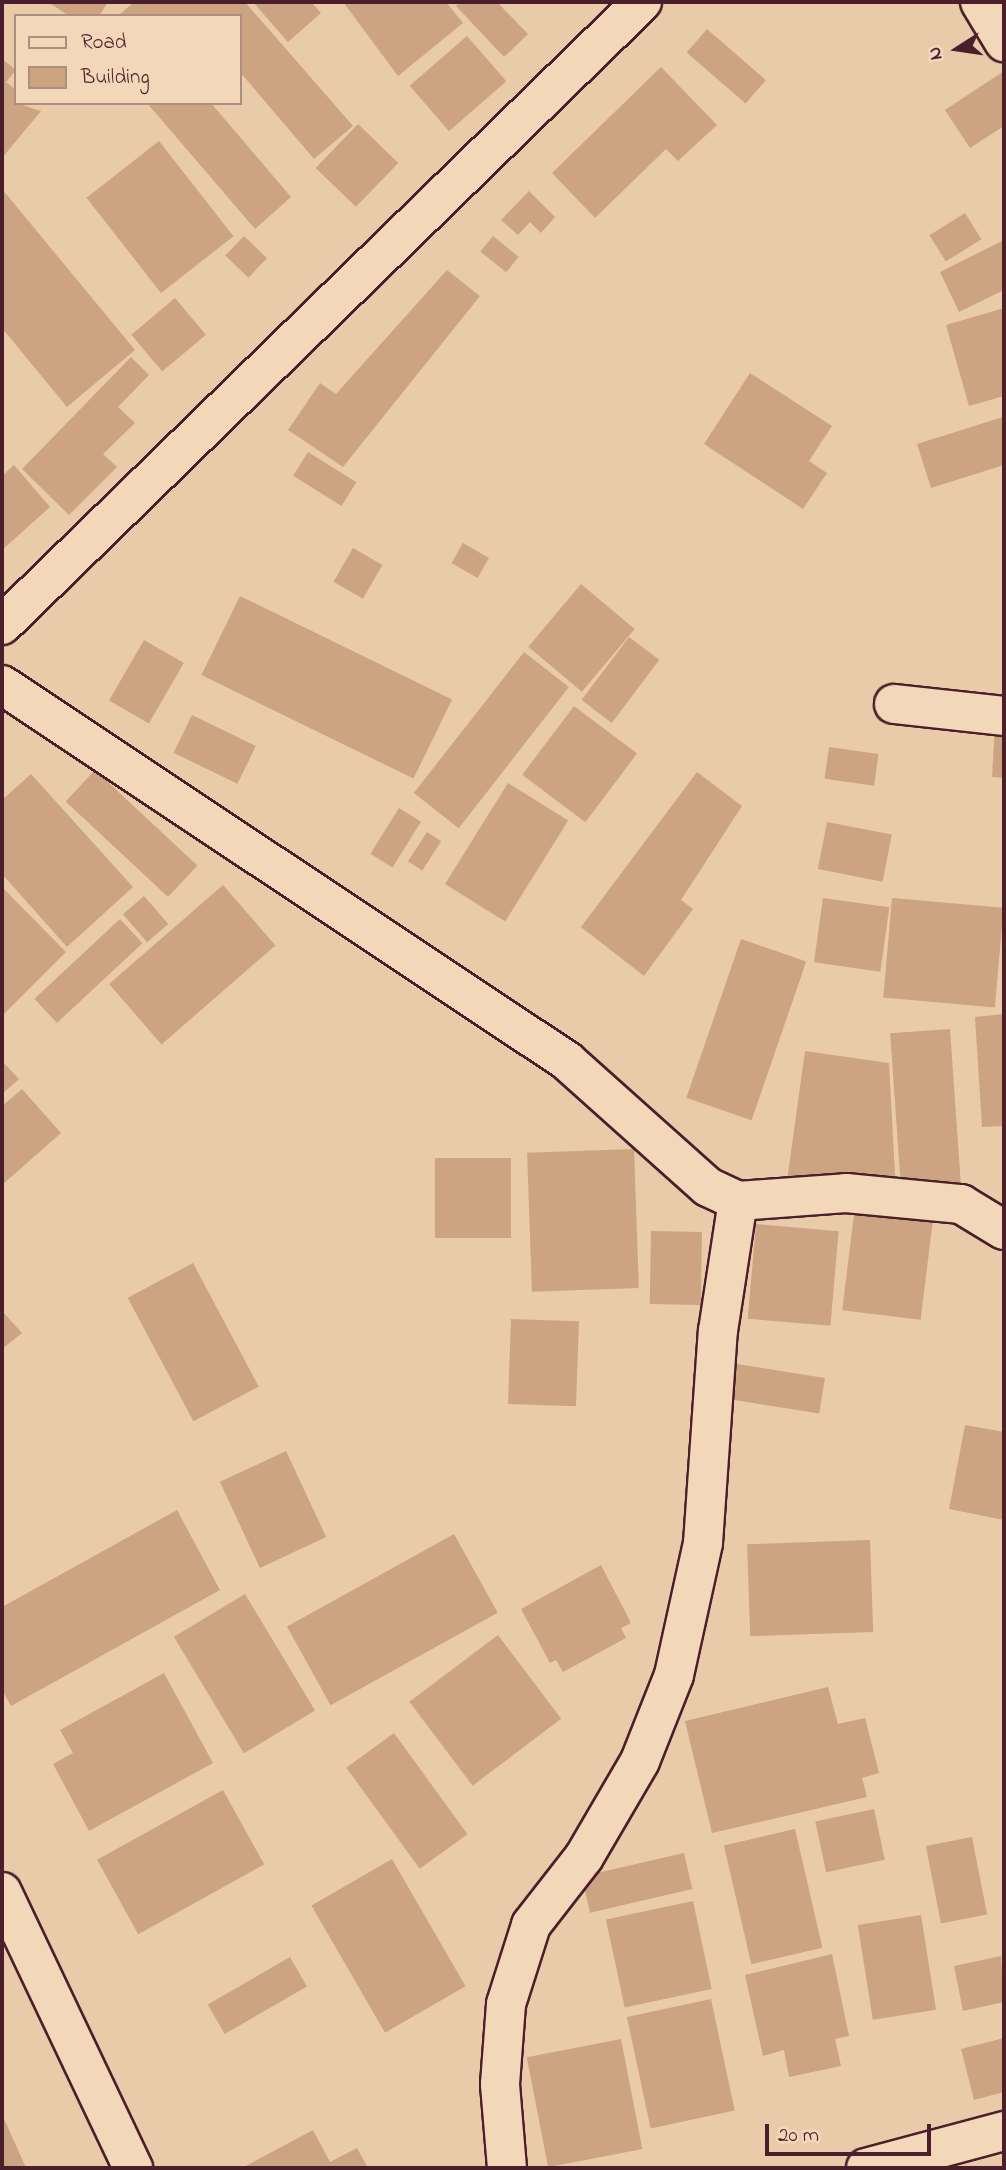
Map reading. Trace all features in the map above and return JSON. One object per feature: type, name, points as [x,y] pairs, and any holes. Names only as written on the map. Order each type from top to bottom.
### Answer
[{"type":"street","points":[[2,625],[642,2]]},
{"type":"street","points":[[980,2],[1004,42]]},
{"type":"street","points":[[2,685],[568,1061],[654,1144],[708,1187],[738,1201],[846,1193],[961,1203],[1004,1230]]},
{"type":"street","points":[[894,704],[1004,716]]},
{"type":"street","points":[[507,2168],[500,2084],[506,2004],[531,1925],[584,1857],[640,1761],[674,1675],[703,1543],[718,1331],[738,1201]]},
{"type":"street","points":[[2,1892],[133,2168]]},
{"type":"street","points":[[866,2168],[1004,2131]]},
{"type":"building","points":[[48,2],[108,2],[100,14],[66,14]]},
{"type":"building","points":[[134,2],[245,2],[353,126],[314,159],[242,74],[242,14],[120,14]]},
{"type":"building","points":[[253,2],[311,2],[321,13],[288,42]]},
{"type":"building","points":[[343,2],[446,2],[463,23],[398,76]]},
{"type":"building","points":[[460,2],[497,2],[528,34],[504,57],[456,6]]},
{"type":"building","points":[[707,29],[766,80],[746,104],[687,52]]},
{"type":"building","points":[[467,36],[506,81],[449,131],[410,86]]},
{"type":"building","points":[[2,59],[14,68],[6,82],[14,88],[14,105],[41,111],[2,158]]},
{"type":"building","points":[[661,67],[717,125],[678,161],[666,149],[595,218],[552,173]]},
{"type":"building","points":[[1004,71],[1004,126],[970,148],[945,110]]},
{"type":"building","points":[[149,105],[213,105],[291,197],[255,229]]},
{"type":"building","points":[[358,124],[398,163],[356,207],[316,168]]},
{"type":"building","points":[[159,141],[233,236],[161,293],[87,198]]},
{"type":"building","points":[[2,189],[135,350],[67,407],[2,328]]},
{"type":"building","points":[[529,191],[555,217],[541,233],[530,222],[518,235],[501,220]]},
{"type":"building","points":[[965,213],[981,239],[946,262],[929,235]]},
{"type":"building","points":[[244,236],[267,258],[248,278],[225,255]]},
{"type":"building","points":[[493,236],[519,257],[506,272],[480,252]]},
{"type":"building","points":[[1004,240],[1004,290],[959,312],[940,272]]},
{"type":"building","points":[[447,270],[480,296],[343,467],[288,430],[320,383],[336,394]]},
{"type":"building","points":[[175,298],[206,335],[162,371],[131,335]]},
{"type":"building","points":[[1004,308],[1004,396],[969,406],[946,325]]},
{"type":"building","points":[[131,357],[149,375],[118,407],[135,423],[103,454],[117,467],[69,515],[22,469]]},
{"type":"building","points":[[750,373],[832,426],[809,461],[827,473],[803,509],[704,444]]},
{"type":"building","points":[[1003,417],[1004,465],[931,488],[917,444]]},
{"type":"building","points":[[308,452],[356,482],[342,506],[293,476]]},
{"type":"building","points":[[14,465],[50,507],[2,550],[2,476]]},
{"type":"building","points":[[463,543],[489,558],[477,578],[452,563]]},
{"type":"building","points":[[353,548],[382,565],[363,599],[334,582]]},
{"type":"building","points":[[581,584],[635,629],[582,692],[528,647]]},
{"type":"building","points":[[240,596],[452,699],[414,779],[201,675]]},
{"type":"building","points":[[629,637],[659,660],[612,723],[581,700]]},
{"type":"building","points":[[144,640],[184,663],[149,724],[109,701]]},
{"type":"building","points":[[524,652],[569,687],[459,828],[414,793]]},
{"type":"building","points":[[574,706],[637,754],[585,822],[522,775]]},
{"type":"building","points":[[192,715],[256,746],[237,784],[174,753]]},
{"type":"building","points":[[995,726],[1004,727],[1004,778],[992,777]]},
{"type":"building","points":[[829,747],[879,754],[874,786],[825,779]]},
{"type":"building","points":[[95,770],[197,865],[168,897],[66,801]]},
{"type":"building","points":[[697,772],[742,806],[681,900],[693,909],[644,976],[581,927]]},
{"type":"building","points":[[31,774],[133,887],[67,947],[2,874],[2,800]]},
{"type":"building","points":[[508,783],[568,821],[505,922],[445,884]]},
{"type":"building","points":[[399,808],[421,822],[392,868],[370,854]]},
{"type":"building","points":[[827,822],[892,835],[883,882],[818,869]]},
{"type":"building","points":[[427,832],[441,841],[422,871],[408,861]]},
{"type":"building","points":[[223,885],[275,945],[162,1044],[109,984]]},
{"type":"building","points":[[2,887],[66,952],[2,1016]]},
{"type":"building","points":[[144,896],[168,924],[147,942],[123,914]]},
{"type":"building","points":[[823,898],[889,907],[880,972],[814,962]]},
{"type":"building","points":[[892,898],[1004,908],[995,1007],[883,998]]},
{"type":"building","points":[[120,919],[143,943],[57,1023],[34,999]]},
{"type":"building","points":[[741,939],[806,961],[752,1120],[686,1098]]},
{"type":"building","points":[[1004,1014],[1004,1126],[982,1127],[975,1017]]},
{"type":"building","points":[[950,1029],[961,1187],[901,1191],[890,1033]]},
{"type":"building","points":[[805,1051],[889,1063],[896,1193],[786,1188]]},
{"type":"building","points":[[2,1061],[19,1079],[2,1094]]},
{"type":"building","points":[[22,1089],[61,1133],[2,1185],[2,1106]]},
{"type":"building","points":[[634,1149],[639,1288],[532,1292],[527,1153]]},
{"type":"building","points":[[435,1158],[511,1158],[511,1238],[435,1238]]},
{"type":"building","points":[[856,1198],[934,1208],[921,1320],[842,1310]]},
{"type":"building","points":[[756,1224],[839,1231],[830,1326],[748,1319]]},
{"type":"building","points":[[651,1231],[702,1232],[701,1305],[650,1304]]},
{"type":"building","points":[[193,1263],[259,1387],[193,1421],[128,1298]]},
{"type":"building","points":[[2,1311],[22,1333],[2,1349]]},
{"type":"building","points":[[511,1319],[579,1321],[576,1406],[508,1404]]},
{"type":"building","points":[[737,1364],[825,1378],[819,1413],[731,1400]]},
{"type":"building","points":[[965,1425],[1004,1432],[1004,1520],[949,1509]]},
{"type":"building","points":[[286,1451],[326,1537],[260,1568],[220,1482]]},
{"type":"building","points":[[177,1510],[220,1590],[11,1706],[2,1690],[2,1607]]},
{"type":"building","points":[[454,1534],[498,1613],[331,1705],[287,1627]]},
{"type":"building","points":[[870,1540],[873,1632],[750,1636],[747,1544]]},
{"type":"building","points":[[601,1565],[631,1623],[621,1628],[626,1638],[563,1672],[556,1660],[550,1663],[521,1609]]},
{"type":"building","points":[[245,1594],[315,1711],[244,1753],[174,1637]]},
{"type":"building","points":[[498,1635],[561,1719],[473,1786],[409,1702]]},
{"type":"building","points":[[164,1673],[213,1763],[89,1831],[53,1764],[73,1753],[60,1730]]},
{"type":"building","points":[[828,1687],[838,1724],[865,1718],[879,1773],[862,1778],[867,1797],[712,1833],[685,1721]]},
{"type":"building","points":[[394,1733],[467,1834],[420,1869],[346,1768]]},
{"type":"building","points":[[223,1790],[264,1864],[138,1934],[97,1860]]},
{"type":"building","points":[[874,1809],[885,1860],[826,1872],[815,1821]]},
{"type":"building","points":[[795,1829],[822,1948],[751,1964],[724,1845]]},
{"type":"building","points":[[972,1837],[987,1915],[941,1924],[926,1846]]},
{"type":"building","points":[[684,1853],[692,1889],[590,1913],[582,1877]]},
{"type":"building","points":[[392,1859],[466,1986],[385,2033],[311,1906]]},
{"type":"building","points":[[693,1901],[712,1989],[625,2008],[606,1920]]},
{"type":"building","points":[[921,1915],[936,2010],[873,2020],[858,1925]]},
{"type":"building","points":[[832,1954],[849,2036],[835,2039],[841,2066],[789,2077],[784,2050],[763,2056],[745,1975]]},
{"type":"building","points":[[1001,1956],[1004,2002],[963,2011],[954,1966]]},
{"type":"building","points":[[290,1957],[307,1986],[225,2034],[208,2004]]},
{"type":"building","points":[[711,1999],[735,2111],[651,2128],[627,2017]]},
{"type":"building","points":[[1004,2038],[1004,2092],[974,2100],[961,2049]]},
{"type":"building","points":[[621,2039],[642,2149],[548,2167],[527,2057]]},
{"type":"building","points":[[2,2114],[26,2168],[2,2168]]},
{"type":"building","points":[[313,2130],[330,2162],[357,2148],[368,2168],[242,2168]]}]
